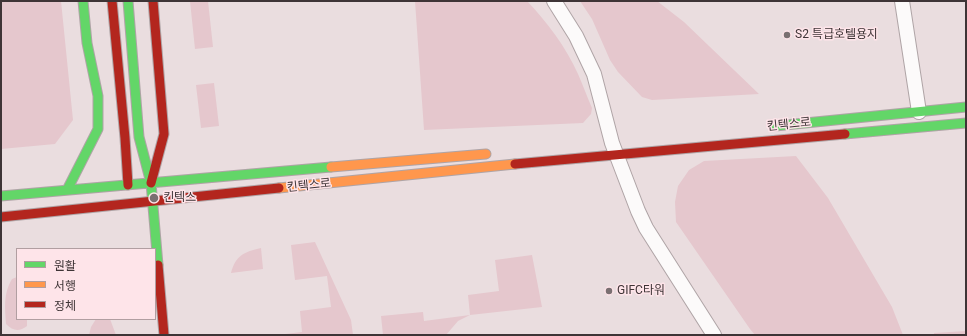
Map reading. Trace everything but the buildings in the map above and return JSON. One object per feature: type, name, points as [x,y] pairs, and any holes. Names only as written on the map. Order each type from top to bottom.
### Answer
[{"type":"main road","points":[[67,190],[98,129],[98,96],[87,43],[83,1]]},
{"type":"main road","points":[[112,1],[128,185]]},
{"type":"main road","points":[[128,1],[139,138],[151,182],[164,335]]},
{"type":"main road","points":[[151,182],[164,134],[153,1]]},
{"type":"main road","name":"킨텍스로","points":[[769,127],[966,107]]},
{"type":"main road","name":"킨텍스로","points":[[1,217],[152,202],[613,146],[966,123]]},
{"type":"main road","name":"킨텍스로","points":[[1,196],[151,182],[494,154]]},
{"type":"street","points":[[554,1],[576,36],[594,74],[613,146],[646,228],[714,335]]},
{"type":"street","points":[[902,1],[918,112]]},
{"type":"shaded area","points":[[1,1],[61,1],[73,120],[55,144],[1,149]]},
{"type":"shaded area","points":[[190,1],[208,1],[213,47],[195,49]]},
{"type":"shaded area","points":[[415,1],[527,1],[549,26],[568,54],[592,108],[591,114],[583,123],[424,130]]},
{"type":"shaded area","points":[[580,1],[657,1],[684,22],[759,94],[652,100],[642,97],[618,72],[610,60],[592,19]]},
{"type":"shaded area","points":[[214,83],[219,126],[201,128],[196,85]]},
{"type":"shaded area","points":[[796,156],[828,198],[892,307],[903,335],[755,335],[676,222],[675,202],[678,186],[689,170],[704,161]]},
{"type":"shaded area","points":[[315,242],[351,320],[353,335],[277,335],[302,332],[300,311],[331,307],[327,276],[295,280],[291,245]]},
{"type":"shaded area","points":[[261,248],[263,269],[231,273],[238,258],[245,253]]},
{"type":"shaded area","points":[[532,255],[542,307],[470,315],[468,295],[499,291],[495,260]]},
{"type":"shaded area","points":[[16,277],[16,320],[27,320],[27,326],[19,330],[11,328],[6,324],[6,296],[12,279]]},
{"type":"shaded area","points":[[423,312],[424,321],[470,315],[458,321],[446,335],[383,335],[381,316]]},
{"type":"shaded area","points":[[95,320],[110,320],[116,335],[89,335],[91,327]]},
{"type":"shaded area","points":[[966,331],[966,335],[934,335],[934,333]]},
{"type":"traffic: fast","points":[[67,190],[98,129],[98,96],[87,43],[83,1]]},
{"type":"traffic: fast","points":[[128,1],[139,137],[151,183],[158,265]]},
{"type":"traffic: fast","points":[[775,126],[966,107]]},
{"type":"traffic: fast","points":[[845,134],[966,123]]},
{"type":"traffic: fast","points":[[1,196],[331,167]]},
{"type":"traffic: slow","points":[[331,167],[486,154]]},
{"type":"traffic: slow","points":[[279,188],[515,164]]},
{"type":"traffic: jam","points":[[112,1],[128,185]]},
{"type":"traffic: jam","points":[[151,183],[164,134],[153,1]]},
{"type":"traffic: jam","points":[[515,164],[845,134]]},
{"type":"traffic: jam","points":[[1,217],[279,188]]},
{"type":"traffic: jam","points":[[158,265],[164,335]]},
{"type":"place","name":"S2 특급호텔용지","points":[[787,35]]},
{"type":"place","name":"킨텍스","points":[[154,198]]},
{"type":"place","name":"GIFC타워","points":[[609,291]]}]
